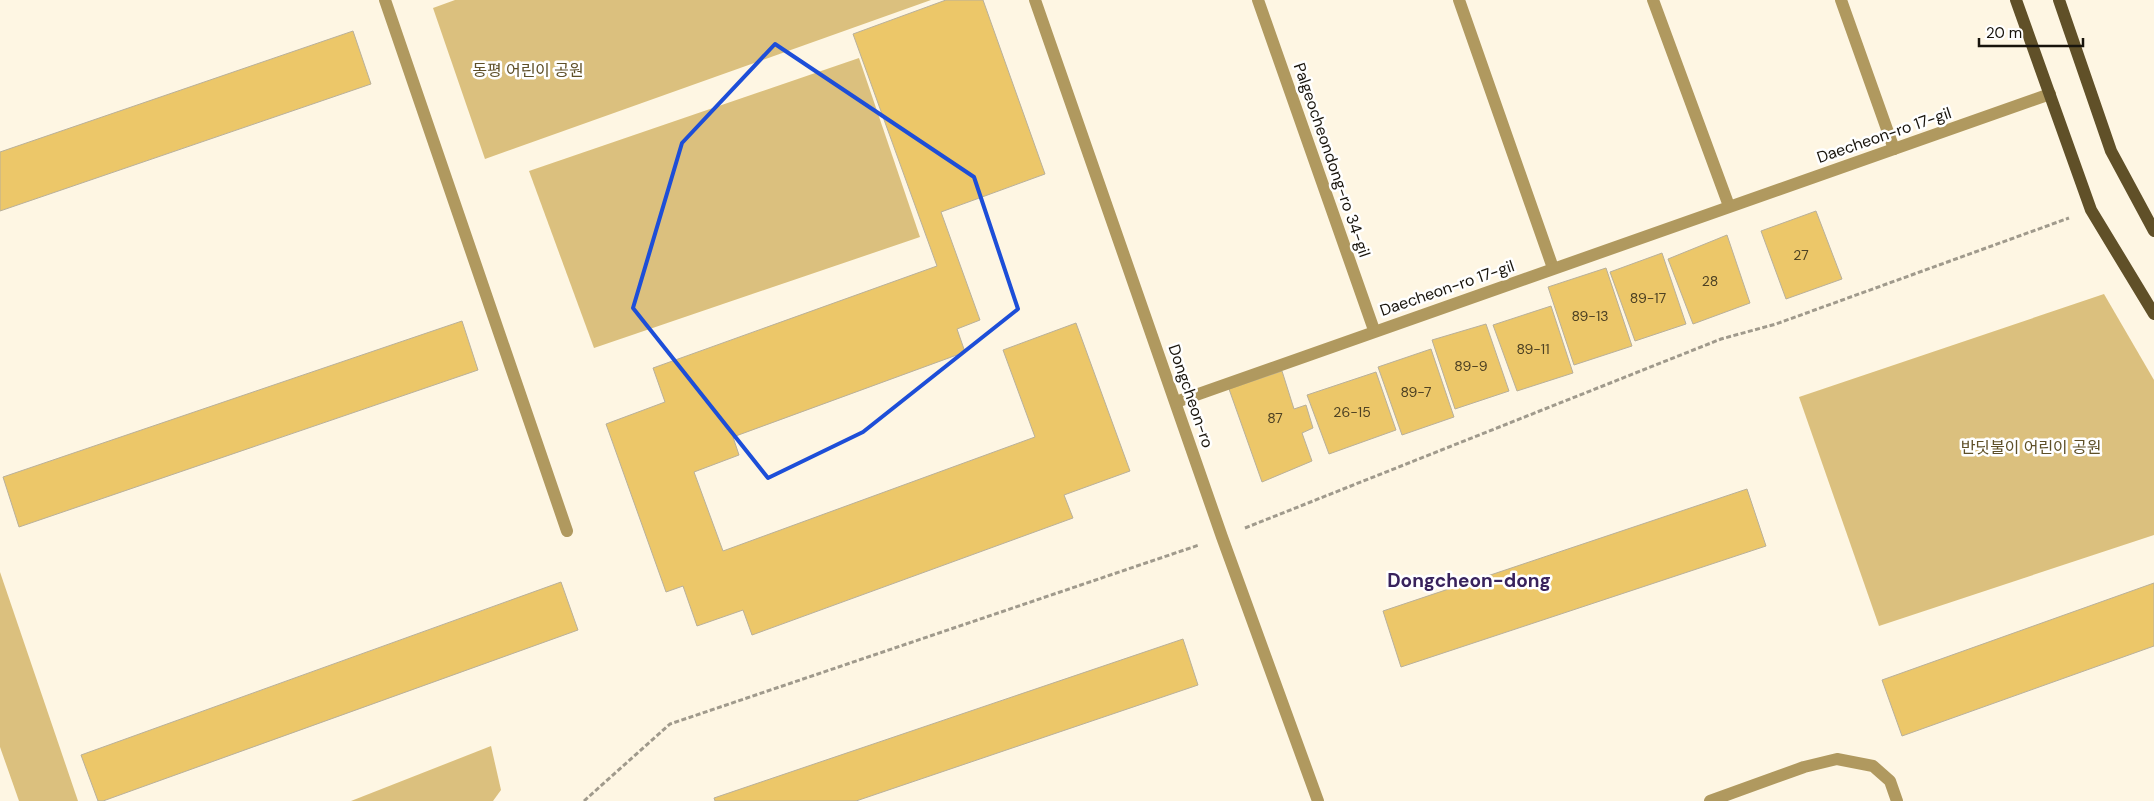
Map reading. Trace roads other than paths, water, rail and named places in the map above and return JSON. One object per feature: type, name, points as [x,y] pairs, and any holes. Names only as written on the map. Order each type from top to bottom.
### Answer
[{"type":"main road","points":[[2016,0],[2091,210],[2154,314]]},
{"type":"main road","points":[[2059,0],[2111,151],[2154,232]]},
{"type":"street","points":[[385,0],[567,531]]},
{"type":"street","name":"Dongcheon-ro","points":[[1035,0],[1222,537],[1318,801]]},
{"type":"street","name":"Palgeocheondong-ro 34-gil","points":[[1258,0],[1374,330]]},
{"type":"street","points":[[1459,0],[1553,268]]},
{"type":"street","points":[[1653,0],[1729,206]]},
{"type":"street","points":[[1841,0],[1894,149]]},
{"type":"street","name":"Daecheon-ro 17-gil","points":[[1176,402],[1374,330],[2050,94]]},
{"type":"street","points":[[1710,801],[1804,767],[1837,759],[1873,766],[1890,781],[1897,801]]},
{"type":"district","name":"Dongcheon-dong","points":[[1469,580]]},
{"type":"park label","name":"동평 어린이 공원","points":[[528,70]]},
{"type":"park label","name":"반딧불이 어린이 공원","points":[[2031,447]]}]
